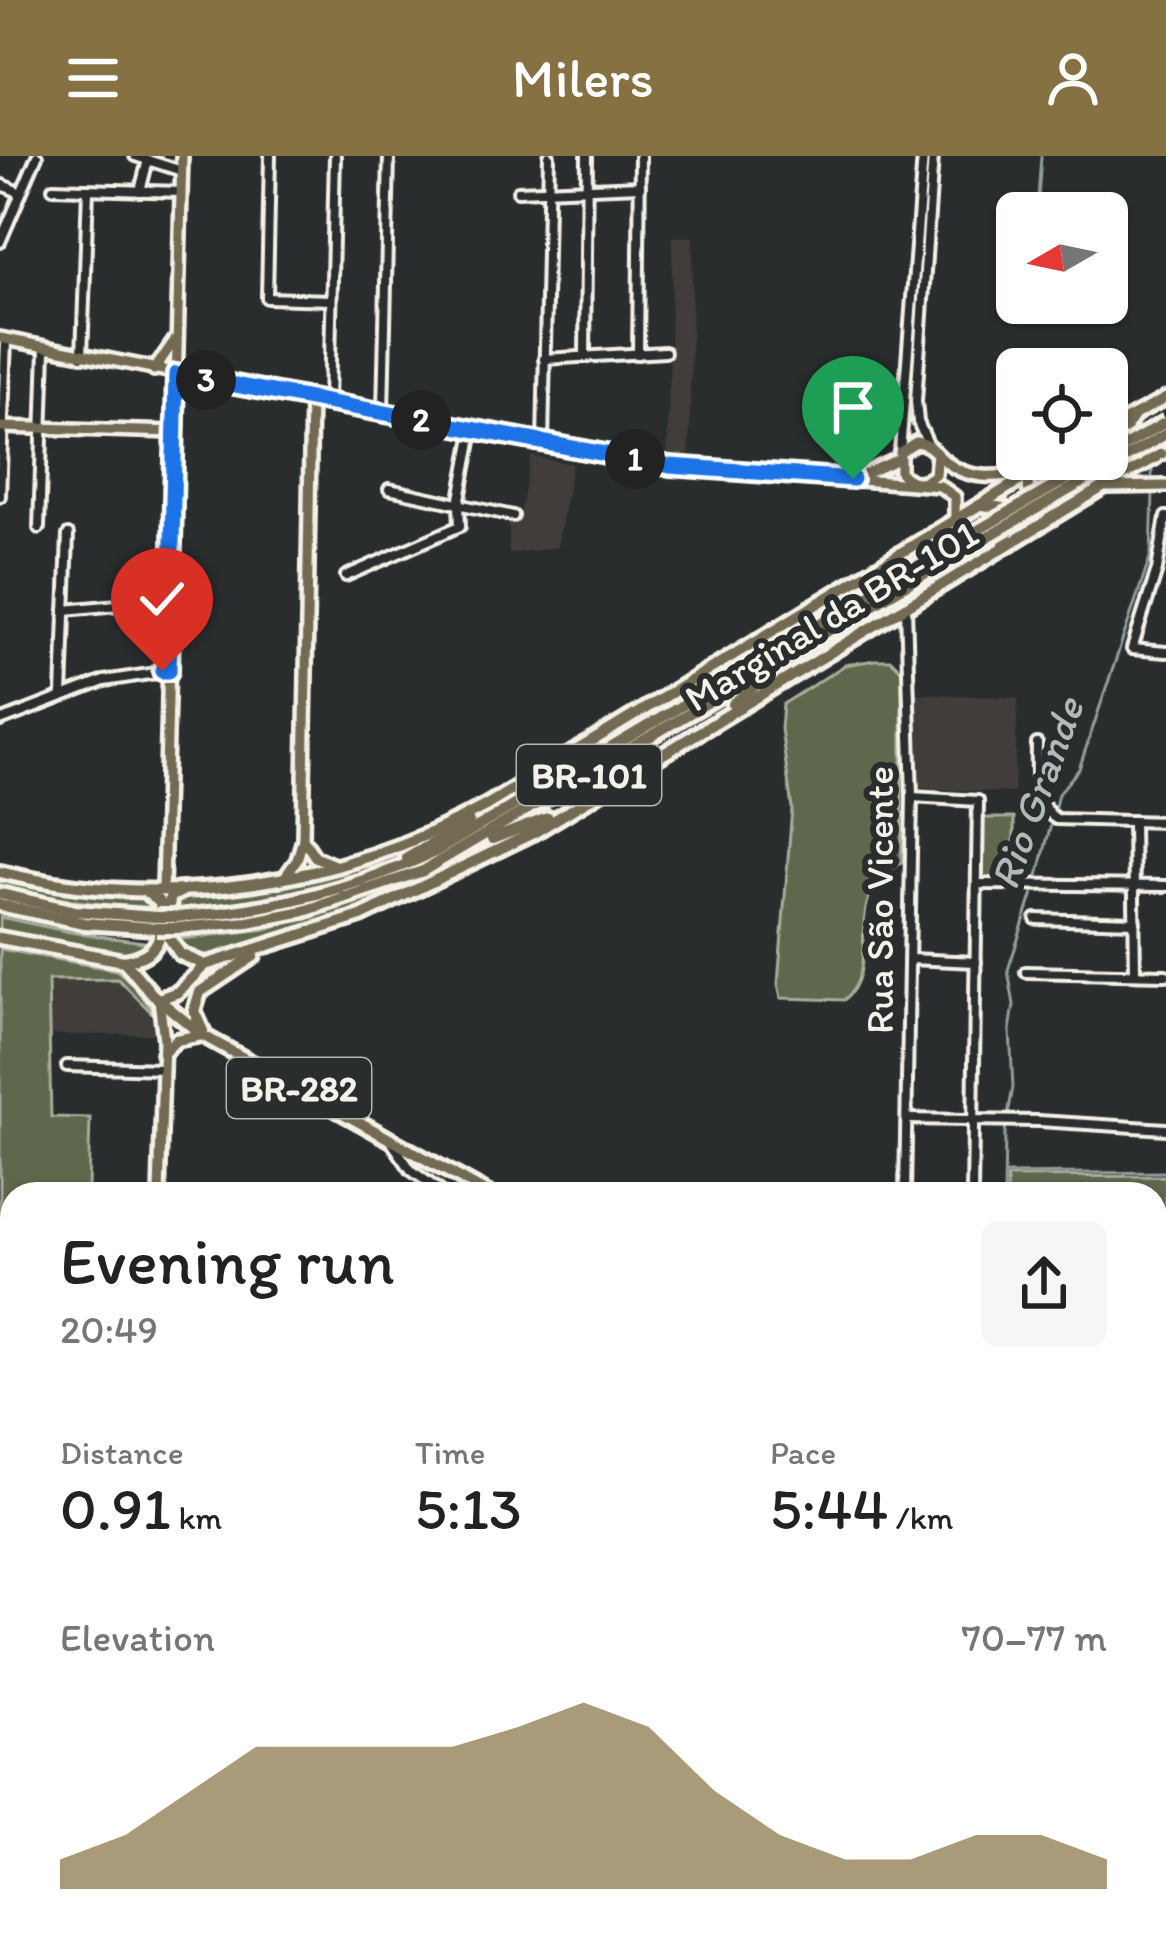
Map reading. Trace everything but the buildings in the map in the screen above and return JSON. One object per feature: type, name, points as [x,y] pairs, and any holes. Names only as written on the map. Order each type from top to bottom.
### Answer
[{"type":"highway","name":"BR-101","points":[[1128,446],[1166,422]]},
{"type":"highway","name":"BR-101","points":[[0,894],[174,927],[248,922],[304,911],[394,883],[456,854],[969,542],[1166,434]]},
{"type":"highway","name":"Marginal da BR-101","points":[[0,872],[76,886],[184,890],[284,878],[337,866],[446,826],[1021,480]]},
{"type":"highway","name":"BR-101","points":[[174,927],[297,902],[379,876],[456,842],[1073,480]]},
{"type":"highway","points":[[1103,487],[1104,480]]},
{"type":"highway","name":"Marginal da BR-101","points":[[267,949],[391,903],[535,832],[1103,487]]},
{"type":"highway","points":[[980,506],[996,506],[1009,516],[1010,534],[1002,546]]},
{"type":"highway","points":[[703,729],[804,646]]},
{"type":"highway","points":[[379,876],[479,816],[517,787]]},
{"type":"highway","points":[[456,854],[572,808]]},
{"type":"highway","points":[[184,890],[170,897],[180,954],[205,965]]},
{"type":"highway","points":[[0,938],[124,961],[143,957],[159,944],[160,902],[143,891]]},
{"type":"highway","name":"BR-101","points":[[0,907],[62,920],[156,923]]},
{"type":"highway","points":[[143,982],[145,968],[164,950],[174,927]]},
{"type":"highway","points":[[159,999],[183,988],[205,965],[267,949]]},
{"type":"highway","points":[[163,1047],[176,1040],[206,1037],[196,1018],[200,992],[267,949]]},
{"type":"highway","name":"BR-282","points":[[124,961],[159,999],[206,1037],[467,1182]]},
{"type":"highway","points":[[175,1013],[183,988]]},
{"type":"main road","points":[[163,890],[182,156]]},
{"type":"main road","points":[[154,370],[178,332]]},
{"type":"main road","points":[[3,339],[686,468],[917,482],[935,474],[937,454]]},
{"type":"main road","points":[[1128,419],[1166,398]]},
{"type":"main road","points":[[284,878],[297,860],[303,839],[311,399]]},
{"type":"main road","points":[[1135,415],[1126,427],[1128,447],[1144,457],[1164,453]]},
{"type":"main road","points":[[1,427],[175,432]]},
{"type":"main road","points":[[853,479],[916,442],[928,444],[961,472],[996,477]]},
{"type":"main road","name":"Marginal da BR-101","points":[[1128,472],[1164,453]]},
{"type":"main road","points":[[899,456],[904,478],[951,491],[957,502],[955,521]]},
{"type":"main road","points":[[1128,474],[1149,487]]},
{"type":"main road","points":[[1031,480],[1028,490],[1034,504],[1056,514]]},
{"type":"main road","name":"Marginal da BR-101","points":[[1103,487],[1115,480]]},
{"type":"main road","points":[[1103,487],[1166,486]]},
{"type":"main road","points":[[303,839],[315,857],[337,866]]},
{"type":"main road","points":[[159,999],[163,1047],[159,1182]]},
{"type":"main road","points":[[163,1047],[175,1013]]},
{"type":"street","points":[[0,242],[37,156]]},
{"type":"street","points":[[135,156],[182,172]]},
{"type":"street","points":[[270,156],[267,298],[331,300]]},
{"type":"street","points":[[329,402],[335,156]]},
{"type":"street","points":[[383,412],[389,156]]},
{"type":"street","points":[[543,444],[549,156]]},
{"type":"street","points":[[585,357],[587,156]]},
{"type":"street","points":[[638,354],[640,156]]},
{"type":"street","points":[[899,456],[923,156]]},
{"type":"street","points":[[928,444],[918,422],[916,378],[933,156]]},
{"type":"street","points":[[140,191],[148,160]]},
{"type":"street","points":[[0,184],[21,193]]},
{"type":"street","points":[[518,191],[640,186]]},
{"type":"street","points":[[53,188],[181,192]]},
{"type":"street","points":[[82,356],[88,189]]},
{"type":"street","points":[[0,496],[3,339]]},
{"type":"street","points":[[39,528],[45,349]]},
{"type":"street","points":[[544,359],[665,352]]},
{"type":"street","points":[[346,576],[460,526],[459,504],[472,431]]},
{"type":"street","points":[[389,488],[513,516]]},
{"type":"street","points":[[1166,517],[1157,570],[1132,649],[1166,652]]},
{"type":"street","points":[[62,695],[68,535]]},
{"type":"street","points":[[65,610],[171,600]]},
{"type":"street","name":"Rua São Vicente","points":[[905,1182],[912,796],[906,606]]},
{"type":"street","points":[[0,721],[104,681],[169,671]]},
{"type":"street","points":[[1037,744],[1039,788],[1053,817],[1166,822]]},
{"type":"street","points":[[912,796],[979,801],[972,1182]]},
{"type":"street","points":[[1133,821],[1135,974]]},
{"type":"street","points":[[977,884],[1166,886]]},
{"type":"street","points":[[1036,919],[1135,922]]},
{"type":"street","points":[[910,959],[976,962]]},
{"type":"street","points":[[1025,972],[1166,975]]},
{"type":"street","points":[[67,1066],[163,1069]]},
{"type":"street","points":[[907,1119],[1166,1129]]},
{"type":"street","points":[[388,1138],[426,1182]]},
{"type":"shaded area","points":[[673,237],[693,237],[689,463],[667,460]]},
{"type":"shaded area","points":[[531,456],[572,464],[557,547],[509,554],[509,521],[517,522],[520,515]]},
{"type":"shaded area","points":[[915,693],[1018,698],[1014,793],[917,788]]},
{"type":"shaded area","points":[[48,979],[118,979],[154,1018],[154,1034],[49,1035]]},
{"type":"green space","points":[[891,660],[902,671],[902,862],[881,877],[870,894],[860,974],[844,1000],[781,998],[778,984],[792,808],[781,729],[783,704],[845,665]]},
{"type":"green space","points":[[983,818],[1014,818],[1007,881],[982,881]]},
{"type":"green space","points":[[393,862],[284,895],[171,910],[172,898]]},
{"type":"green space","points":[[0,876],[150,898],[155,907],[39,895],[0,885]]},
{"type":"green space","points":[[383,895],[338,918],[241,948],[192,957],[173,940],[266,929]]},
{"type":"green space","points":[[0,917],[151,943],[125,958],[0,933]]},
{"type":"green space","points":[[0,949],[116,970],[155,1016],[118,979],[48,980],[51,1117],[90,1118],[88,1182],[0,1182]]},
{"type":"green space","points":[[1166,1176],[1166,1182],[1007,1182],[1007,1177]]},
{"type":"waterway","name":"Rio Grande","points":[[1038,192],[1041,156]]},
{"type":"waterway","name":"Rio Grande","points":[[1152,467],[1152,476]]},
{"type":"waterway","name":"Rio Grande","points":[[1054,811],[1058,794],[1079,769],[1151,555],[1153,492]]},
{"type":"waterway","name":"Rio Grande","points":[[1037,880],[1052,820]]},
{"type":"waterway","name":"Rio Grande","points":[[1004,1182],[1005,1132],[1013,1087],[1010,1030],[1014,1005],[1008,970],[1034,890]]},
{"type":"waterway","points":[[1006,1174],[1166,1172]]},
{"type":"route","points":[[162,671],[169,671],[176,374],[670,466],[853,479]]}]
